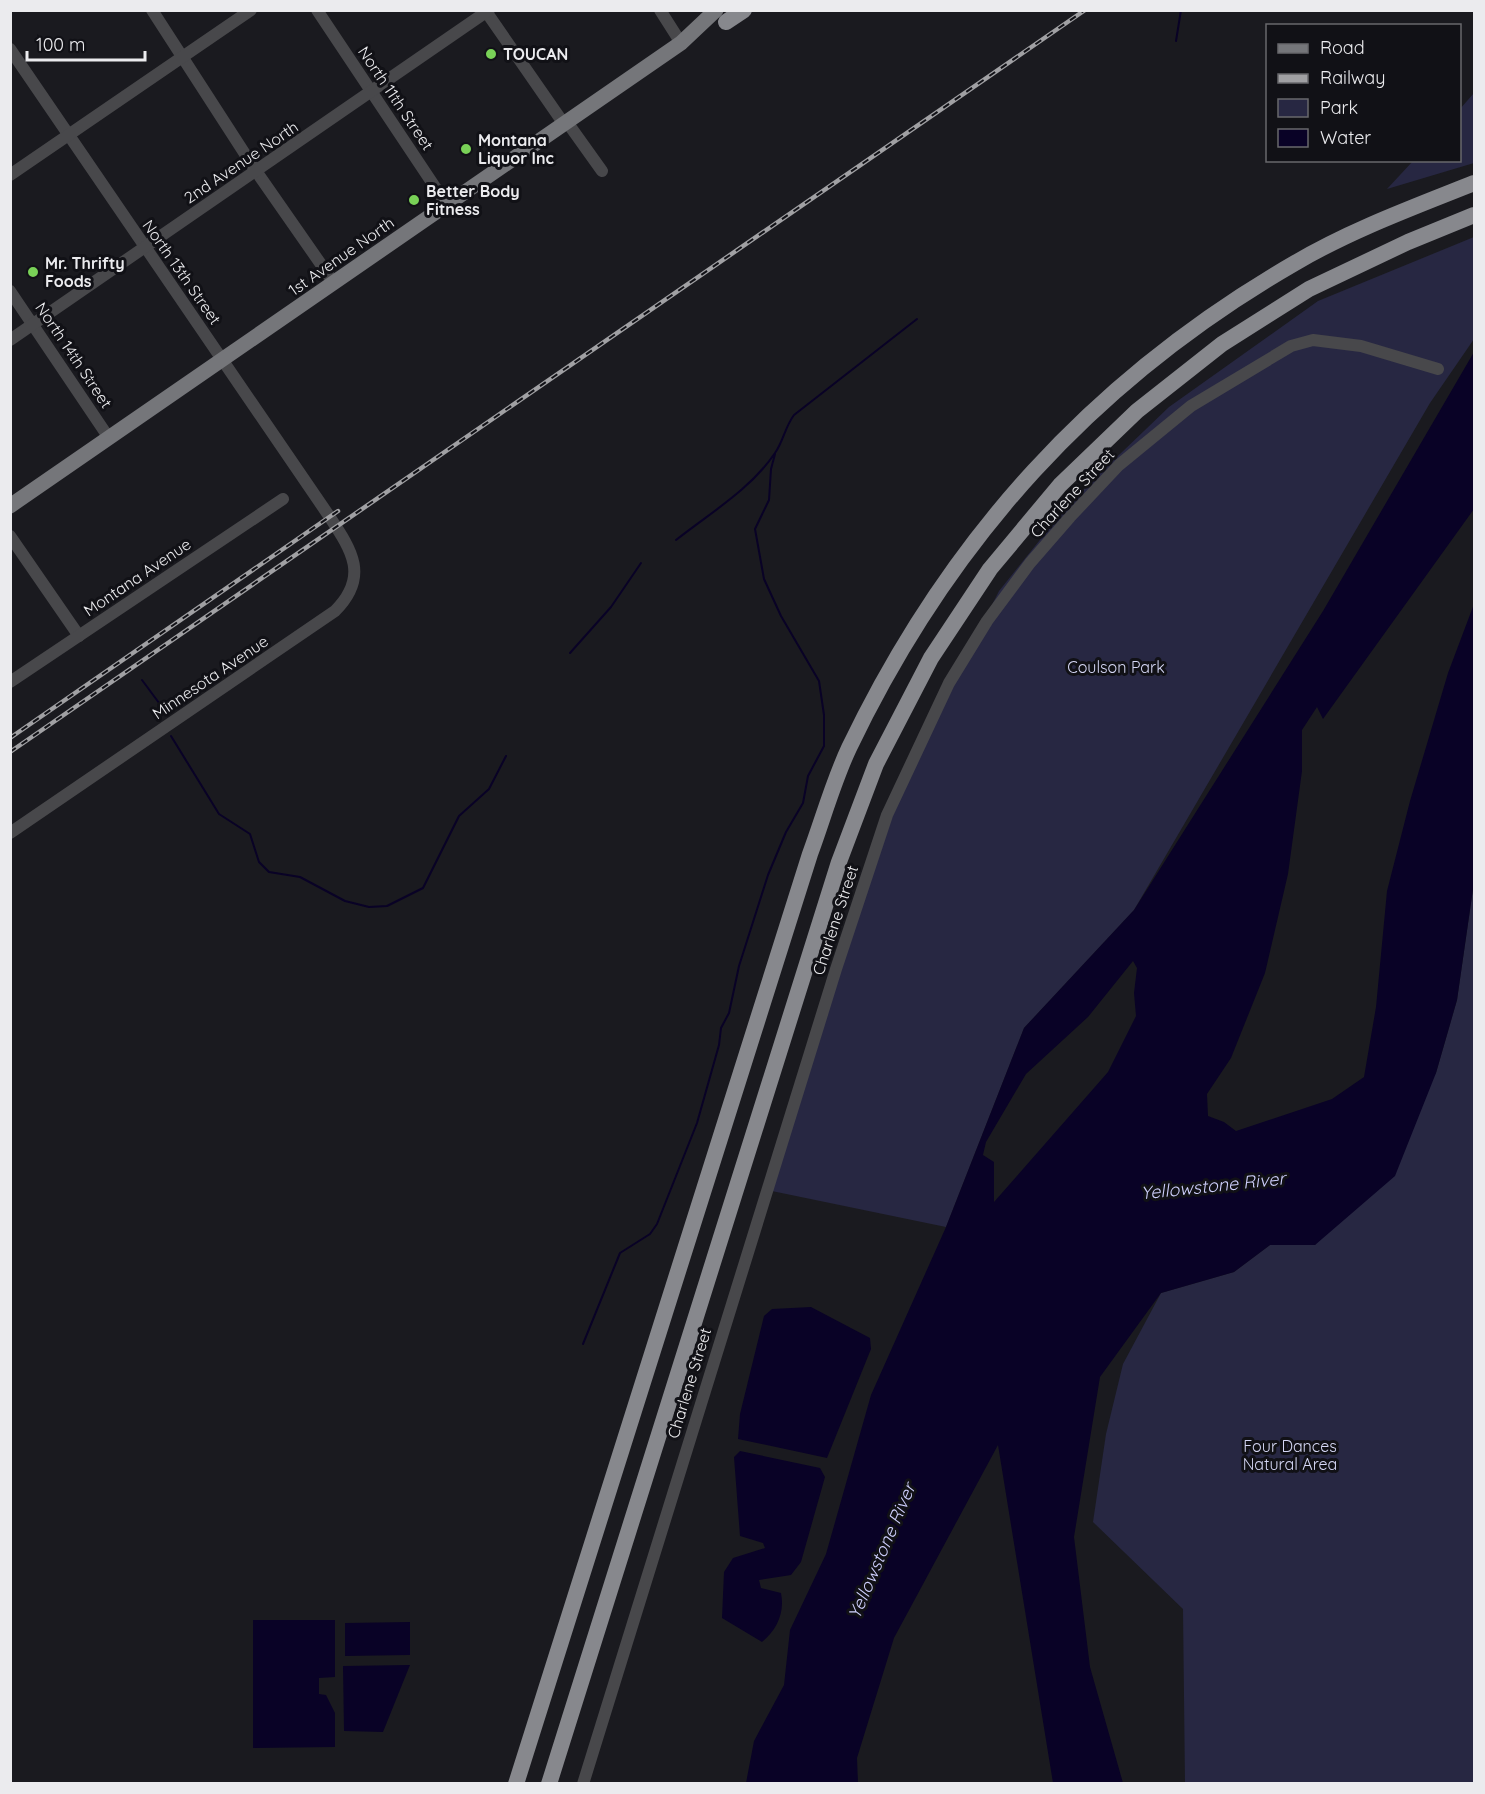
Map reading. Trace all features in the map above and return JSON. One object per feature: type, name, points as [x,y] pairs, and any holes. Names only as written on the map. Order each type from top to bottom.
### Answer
[{"type":"highway","points":[[721,16],[744,10]]},
{"type":"highway","points":[[516,1784],[810,854],[848,750],[905,642],[968,549],[1037,464],[1119,386],[1205,319],[1296,262],[1393,215],[1474,183]]},
{"type":"highway","points":[[549,1784],[839,862],[876,764],[931,658],[990,569],[1060,485],[1137,411],[1222,344],[1309,289],[1408,242],[1474,215]]},
{"type":"main road","name":"1st Avenue North","points":[[10,506],[687,39],[721,16],[740,10]]},
{"type":"street","points":[[152,10],[256,171],[334,283]]},
{"type":"street","points":[[10,174],[183,59],[251,10]]},
{"type":"street","name":"North 11th Street","points":[[317,10],[447,205]]},
{"type":"street","points":[[660,10],[687,39]]},
{"type":"street","points":[[487,11],[565,123],[602,171]]},
{"type":"street","name":"2nd Avenue North","points":[[10,340],[487,11]]},
{"type":"street","name":"North 13th Street","points":[[10,49],[327,513]]},
{"type":"street","name":"North 14th Street","points":[[10,291],[109,438]]},
{"type":"street","name":"Charlene Street","points":[[583,1784],[836,969],[887,815],[950,683],[987,621],[1030,563],[1119,465],[1167,423],[1191,406],[1291,346],[1313,340],[1361,346],[1438,369]]},
{"type":"street","name":"Montana Avenue","points":[[10,682],[283,498]]},
{"type":"street","name":"Minnesota Avenue","points":[[10,834],[319,624],[344,603],[355,579],[354,560],[346,541],[327,513]]},
{"type":"street","points":[[10,536],[79,636]]},
{"type":"green space","points":[[1474,93],[1474,163],[1387,189],[1412,162],[1461,162],[1461,108]]},
{"type":"green space","name":"Coulson Park","points":[[1474,237],[1474,339],[1430,403],[1134,910],[1024,1028],[946,1227],[767,1190],[887,815],[999,591],[1072,500],[1169,407],[1318,301]]},
{"type":"green space","name":"Four Dances Natural Area","points":[[1474,882],[1474,1783],[1185,1783],[1183,1609],[1093,1522],[1106,1434],[1123,1364],[1161,1293],[1234,1272],[1270,1245],[1315,1245],[1436,1073],[1457,1000]]},
{"type":"water","name":"Yellowstone River","points":[[1474,352],[1474,509],[1323,719],[1317,707],[1302,730],[1302,771],[1288,874],[1265,973],[1231,1058],[1207,1094],[1208,1116],[1224,1122],[1236,1131],[1332,1099],[1364,1077],[1376,1007],[1387,891],[1410,801],[1448,673],[1474,604],[1474,882],[1457,1000],[1436,1073],[1395,1176],[1315,1245],[1270,1245],[1234,1272],[1161,1293],[1100,1377],[1074,1537],[1090,1667],[1123,1783],[1053,1783],[998,1445],[894,1638],[857,1758],[858,1783],[746,1783],[754,1741],[784,1685],[790,1630],[826,1554],[871,1395],[946,1227],[1024,1028],[1134,910],[1323,611]],"holes":[[[1133,961],[1137,968],[1134,993],[1136,1016],[1108,1072],[994,1202],[994,1162],[983,1155],[986,1142],[1026,1074],[1088,1017]]]},
{"type":"water","points":[[811,1307],[870,1338],[871,1349],[827,1458],[738,1439],[740,1414],[764,1316],[772,1309]]},
{"type":"water","points":[[740,1451],[820,1468],[825,1477],[801,1562],[791,1575],[759,1580],[761,1588],[781,1593],[782,1600],[779,1620],[762,1642],[722,1618],[724,1572],[733,1558],[765,1548],[763,1543],[740,1536],[734,1457]]},
{"type":"water","points":[[253,1620],[335,1620],[335,1677],[319,1678],[319,1694],[326,1695],[335,1713],[335,1747],[253,1748]]},
{"type":"water","points":[[410,1622],[410,1655],[345,1656],[345,1623]]},
{"type":"water","points":[[410,1665],[383,1732],[344,1731],[343,1666]]},
{"type":"waterway","points":[[1176,41],[1181,10]]},
{"type":"waterway","points":[[676,540],[742,490],[754,478],[778,449],[794,415],[917,319]]},
{"type":"waterway","points":[[583,1344],[620,1253],[650,1234],[657,1224],[697,1123],[719,1045],[721,1028],[729,1013],[739,966],[768,875],[786,832],[803,803],[808,776],[824,746],[824,715],[819,681],[781,616],[764,579],[755,529],[769,500],[771,469],[775,454]]},
{"type":"waterway","points":[[570,653],[611,607],[641,563]]},
{"type":"waterway","points":[[142,680],[165,711]]},
{"type":"waterway","points":[[171,736],[219,814],[250,834],[259,862],[269,872],[300,877],[345,901],[369,907],[387,906],[423,888],[459,816],[489,789],[506,756]]},
{"type":"railway","points":[[10,752],[1085,10]]},
{"type":"railway","points":[[10,738],[338,511]]},
{"type":"place","name":"TOUCAN","points":[[491,54]]},
{"type":"place","name":"Montana Liquor Inc","points":[[466,149]]},
{"type":"place","name":"Better Body Fitness","points":[[414,200]]},
{"type":"place","name":"Mr. Thrifty Foods","points":[[33,272]]}]
